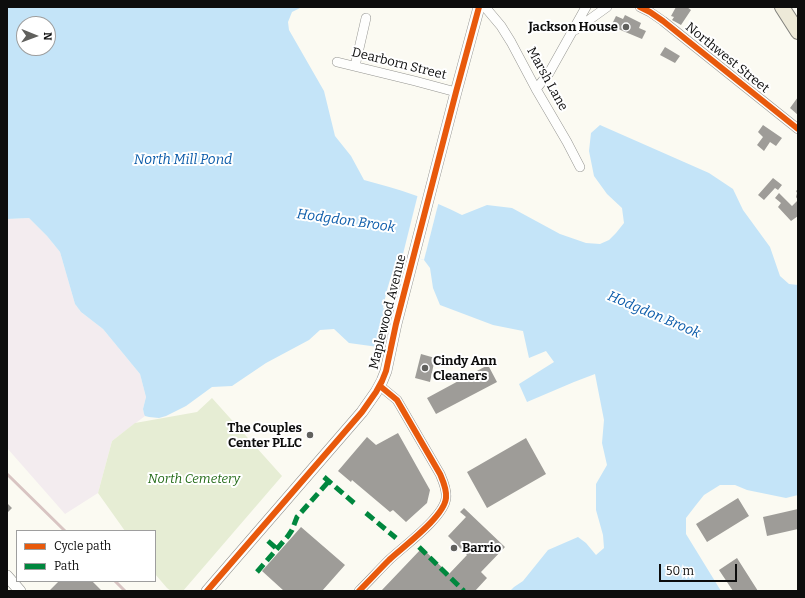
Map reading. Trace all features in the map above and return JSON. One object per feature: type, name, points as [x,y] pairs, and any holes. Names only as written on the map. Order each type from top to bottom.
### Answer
[{"type":"main road","points":[[782,7],[798,32]]},
{"type":"street","name":"Maplewood Avenue","points":[[207,591],[362,412],[380,386],[386,371],[396,324],[479,7]]},
{"type":"street","name":"Marsh Lane","points":[[485,7],[501,26],[511,42],[580,167]]},
{"type":"street","points":[[536,89],[549,73],[586,7]]},
{"type":"street","points":[[572,32],[595,14],[607,7]]},
{"type":"street","name":"Northwest Street","points":[[640,7],[663,21],[798,129]]},
{"type":"street","points":[[355,66],[366,18]]},
{"type":"street","name":"Dearborn Street","points":[[337,62],[456,92]]},
{"type":"street","points":[[359,591],[389,560],[425,528],[441,510],[446,498],[445,485],[440,474],[397,400],[380,386]]},
{"type":"street","points":[[7,576],[20,591]]},
{"type":"shaded area","points":[[29,218],[60,252],[75,304],[81,312],[103,329],[140,374],[146,397],[143,409],[145,416],[112,441],[98,493],[65,514],[7,448],[7,219]]},
{"type":"green space","name":"North Cemetery","points":[[212,398],[282,476],[183,591],[171,591],[156,575],[156,530],[124,530],[98,493],[112,441],[135,423],[197,412]]},
{"type":"water","name":"North Mill Pond","points":[[7,7],[302,7],[292,12],[288,22],[289,30],[324,91],[335,136],[351,156],[364,180],[414,195],[462,215],[487,205],[512,208],[560,234],[586,243],[600,244],[609,240],[624,223],[622,208],[607,194],[594,176],[589,151],[591,133],[600,125],[709,173],[733,189],[743,210],[770,247],[780,276],[789,284],[798,285],[798,495],[786,498],[747,490],[735,485],[720,485],[704,495],[686,518],[686,534],[721,591],[510,591],[523,581],[548,550],[578,537],[586,543],[596,555],[604,548],[603,535],[596,510],[596,484],[607,465],[602,443],[604,420],[595,374],[527,402],[519,384],[554,362],[546,351],[529,358],[523,331],[493,325],[440,305],[433,288],[430,268],[424,260],[402,254],[392,274],[388,287],[383,308],[388,311],[378,347],[349,343],[334,329],[320,330],[309,340],[266,363],[232,386],[212,387],[186,406],[166,416],[159,418],[145,416],[143,409],[146,397],[140,374],[103,329],[81,312],[75,304],[60,252],[29,218],[7,219]]},
{"type":"pier","points":[[418,194],[439,201],[424,260],[403,254]]},
{"type":"building","points":[[676,7],[687,7],[691,10],[681,25],[672,20],[674,17],[671,16]]},
{"type":"building","name":"Jackson House","points":[[625,15],[641,23],[639,28],[646,31],[642,39],[611,26],[616,16],[623,19]]},
{"type":"building","points":[[665,47],[680,56],[675,63],[660,55]]},
{"type":"building","points":[[798,97],[798,115],[790,108]]},
{"type":"building","points":[[763,125],[782,138],[776,146],[770,142],[764,151],[757,145],[763,137],[758,132]]},
{"type":"building","points":[[773,178],[782,185],[778,190],[775,188],[764,200],[758,195]]},
{"type":"building","points":[[798,189],[798,200],[796,197],[796,191]]},
{"type":"building","points":[[779,193],[792,206],[798,200],[798,216],[791,221],[778,207],[781,203],[775,198]]},
{"type":"building","name":"Cindy Ann Cleaners","points":[[421,354],[435,358],[430,382],[415,378]]},
{"type":"building","points":[[488,365],[497,382],[436,414],[427,398]]},
{"type":"building","points":[[398,433],[430,490],[427,503],[406,522],[393,510],[390,512],[352,480],[351,482],[338,471],[367,437],[376,445]]},
{"type":"building","points":[[526,438],[546,474],[487,508],[467,472]]},
{"type":"building","points":[[738,498],[749,516],[707,542],[696,524]]},
{"type":"building","points":[[7,503],[12,508],[7,513]]},
{"type":"building","points":[[464,508],[505,547],[481,572],[487,578],[475,591],[381,591],[422,548],[449,574],[467,555],[448,536],[466,517],[460,512]]},
{"type":"building","points":[[798,509],[798,529],[767,536],[763,517]]},
{"type":"building","points":[[301,527],[345,565],[322,591],[284,591],[262,571]]},
{"type":"building","points":[[737,558],[758,591],[733,591],[719,570]]},
{"type":"building","points":[[58,582],[93,582],[102,591],[49,591]]},
{"type":"railway","points":[[7,474],[64,530]]},
{"type":"railway","points":[[116,582],[125,591]]},
{"type":"marked path","points":[[324,477],[354,503]]},
{"type":"marked path","points":[[257,572],[288,536],[297,517],[329,481]]},
{"type":"marked path","points":[[366,513],[396,538]]},
{"type":"marked path","points":[[268,541],[277,549]]},
{"type":"marked path","points":[[419,547],[464,591]]},
{"type":"cycle path","points":[[207,591],[362,412],[382,381],[386,371],[396,324],[479,7]]},
{"type":"cycle path","points":[[640,7],[663,21],[798,129]]},
{"type":"cycle path","points":[[359,591],[389,560],[431,522],[444,506],[446,498],[445,488],[440,474],[397,400],[380,386]]},
{"type":"place","name":"Jackson House","points":[[626,27]]},
{"type":"place","name":"Cindy Ann Cleaners","points":[[425,368]]},
{"type":"place","name":"The Couples Center PLLC","points":[[310,435]]},
{"type":"place","name":"Barrio","points":[[454,548]]},
{"type":"water label","name":"Hodgdon Brook","points":[[346,221]]},
{"type":"water label","name":"Hodgdon Brook","points":[[654,315]]}]
